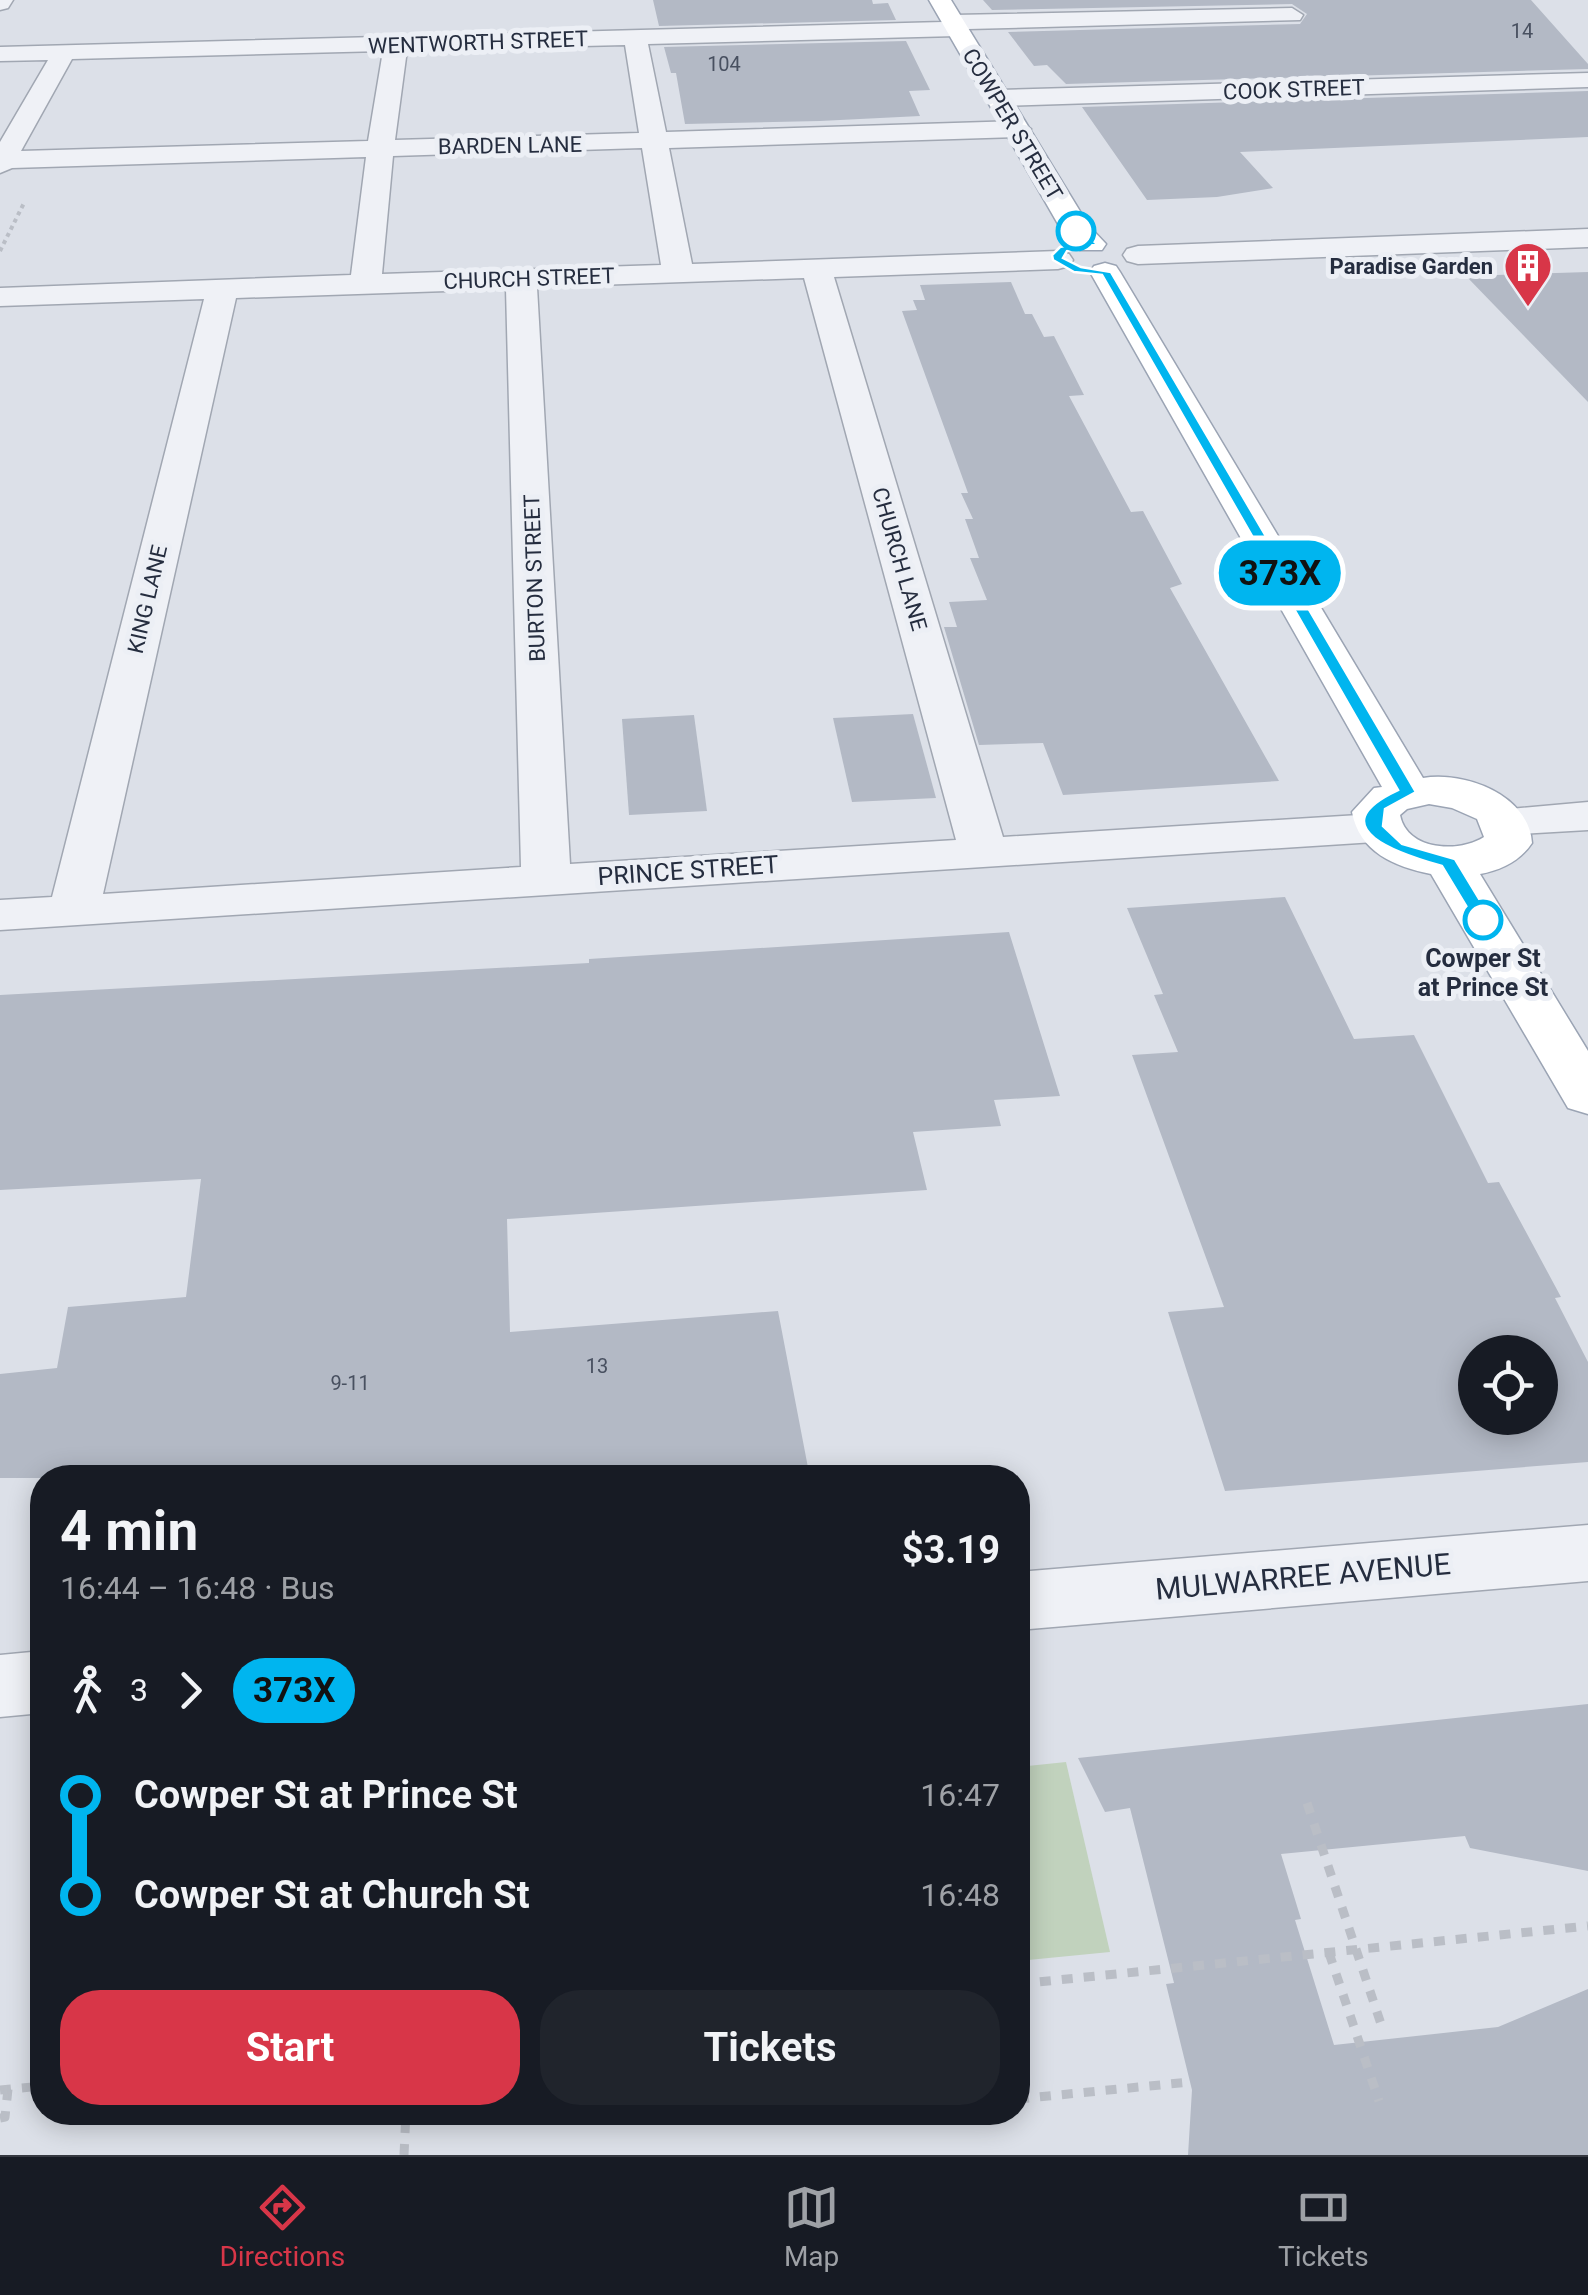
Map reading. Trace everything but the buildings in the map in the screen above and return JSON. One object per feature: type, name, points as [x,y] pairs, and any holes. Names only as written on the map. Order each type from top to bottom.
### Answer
[{"type":"main road","name":"COWPER STREET","points":[[940,0],[1076,231],[1112,257],[1408,792]]},
{"type":"main road","points":[[1058,260],[1078,270],[1112,257]]},
{"type":"main road","points":[[1429,790],[1464,796],[1493,809],[1505,821],[1508,842],[1500,852],[1486,858],[1449,862],[1396,847],[1375,828],[1373,816],[1379,806],[1408,792],[1429,790]]},
{"type":"main road","points":[[1449,862],[1588,1096]]},
{"type":"street","name":"WENTWORTH STREET","points":[[0,54],[635,37],[688,24],[955,26],[1292,14]]},
{"type":"street","points":[[635,37],[678,272]]},
{"type":"street","points":[[366,284],[396,44]]},
{"type":"street","points":[[2,163],[64,53]]},
{"type":"street","name":"COOK STREET","points":[[1000,98],[1588,80]]},
{"type":"street","name":"BARDEN LANE","points":[[2,163],[1018,128]]},
{"type":"street","points":[[1112,257],[1588,238]]},
{"type":"street","name":"CHURCH STREET","points":[[0,297],[1058,260]]},
{"type":"street","name":"CHURCH LANE","points":[[816,267],[983,850]]},
{"type":"street","name":"BURTON STREET","points":[[521,278],[546,879]]},
{"type":"street","name":"KING LANE","points":[[74,910],[222,289]]},
{"type":"street","points":[[1505,821],[1588,816]]},
{"type":"street","name":"PRINCE STREET","points":[[0,915],[1375,828]]},
{"type":"street","name":"MULWARREE AVENUE","points":[[1030,1600],[1588,1553]]},
{"type":"street","points":[[0,1686],[30,1683]]},
{"type":"path","points":[[1308,1803],[1383,2030]]},
{"type":"path","points":[[1030,1983],[1588,1926]]},
{"type":"path","points":[[1329,1952],[1379,2101]]},
{"type":"path","points":[[1030,2098],[1190,2082]]},
{"type":"path","points":[[0,2118],[4,2117],[4,2090],[30,2087]]},
{"type":"path","points":[[404,2155],[405,2125]]},
{"type":"green space","points":[[1066,1762],[1110,1952],[1030,1960],[1030,1766]]},
{"type":"bus line","name":"373X","points":[[1076,231],[1091,244],[1061,250],[1058,260],[1078,270],[1106,272],[1408,792],[1390,797],[1379,806],[1373,816],[1375,828],[1412,855],[1449,862],[1483,920]]},
{"type":"place","name":"Paradise Garden","points":[[1528,308]]},
{"type":"place","name":"Cowper St at Prince St","points":[[1483,920]]}]
